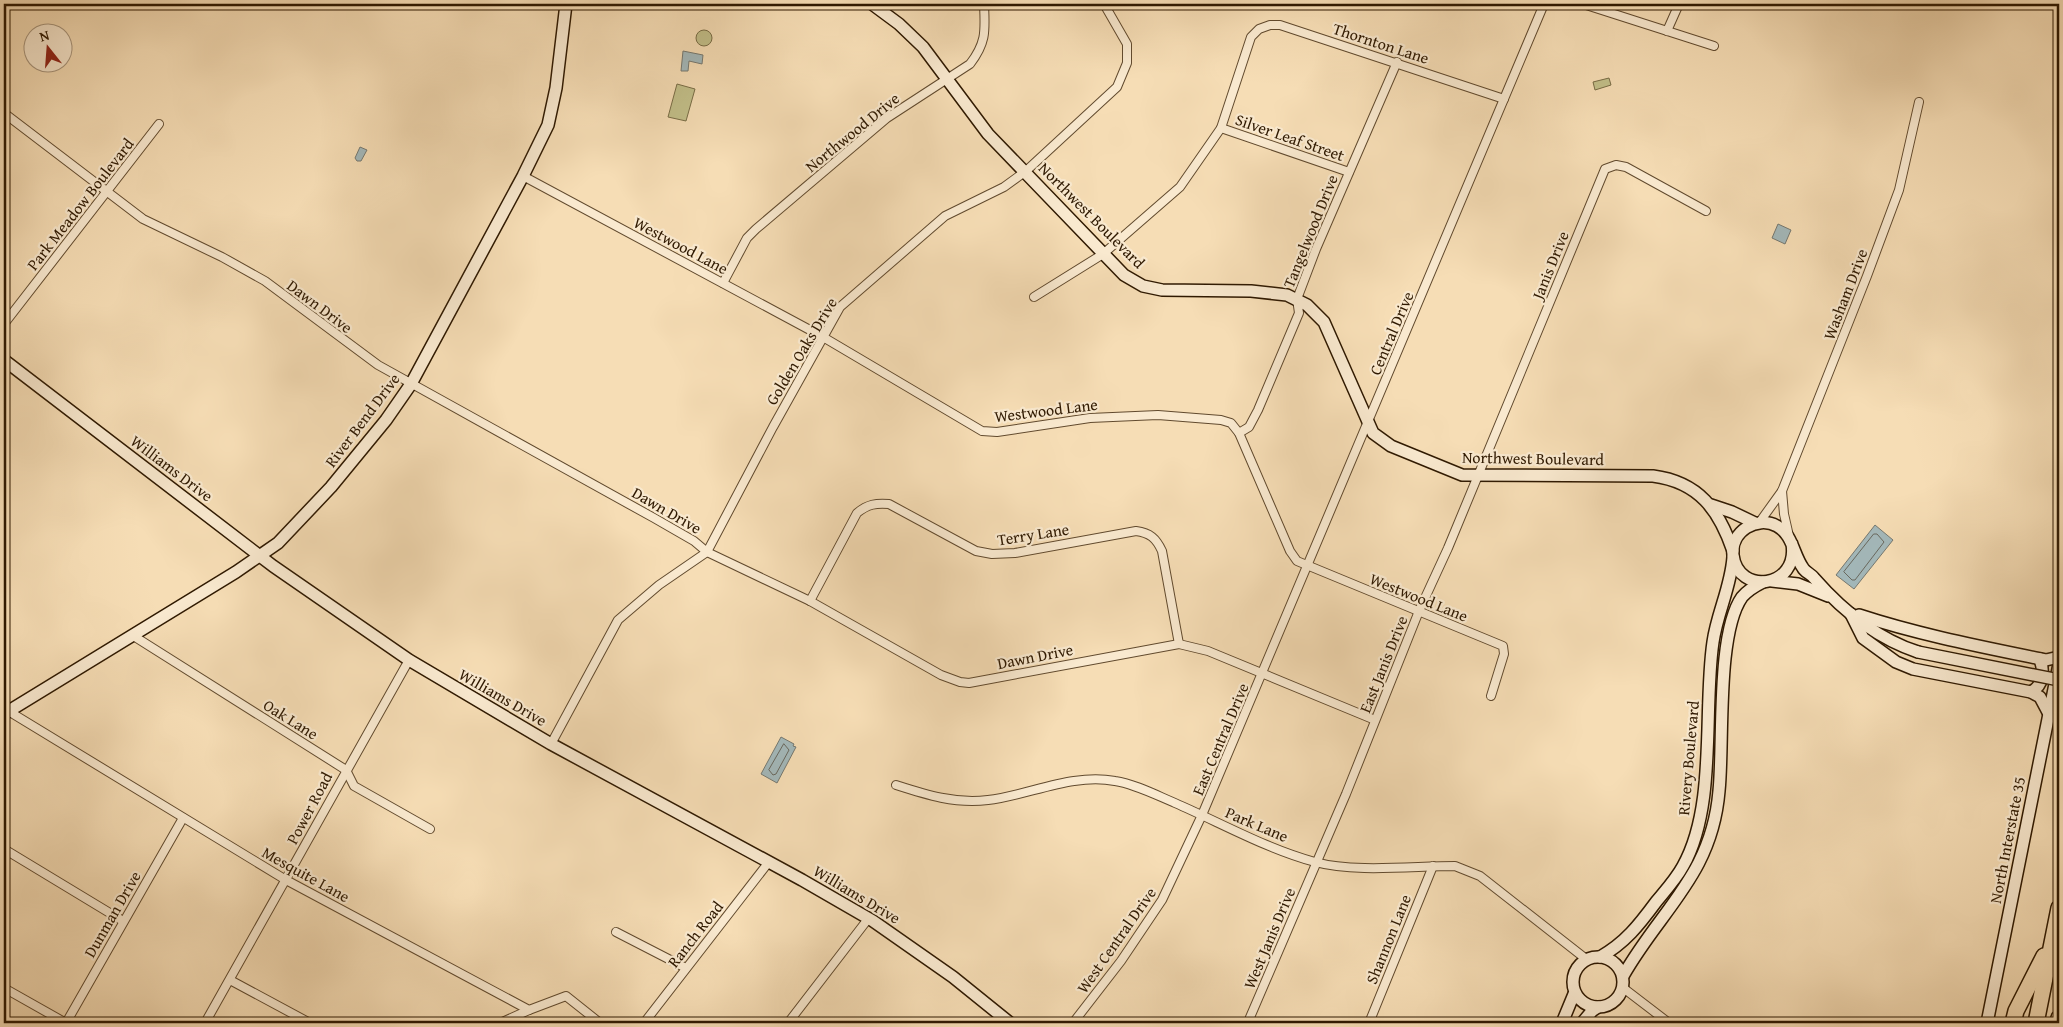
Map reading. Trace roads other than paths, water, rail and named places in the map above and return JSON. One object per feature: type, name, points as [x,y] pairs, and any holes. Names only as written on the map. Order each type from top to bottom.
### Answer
[{"type":"highway","points":[[2036,1023],[2059,908]]},
{"type":"highway","points":[[2013,1023],[2016,1011],[2053,939]]},
{"type":"highway","points":[[2058,1023],[2059,1018]]},
{"type":"street","name":"River Bend Drive","points":[[5,711],[260,557],[299,524],[386,420],[411,384],[523,176],[548,125],[556,88],[566,4]]},
{"type":"street","name":"Northwest Boulevard","points":[[872,4],[910,34],[948,78],[983,128],[1124,275],[1149,287],[1162,290],[1274,292],[1298,299],[1312,309],[1324,322],[1373,433],[1391,446],[1452,473],[1478,477],[1653,476],[1680,483],[1711,505],[1757,523]]},
{"type":"street","name":"Northwood Drive","points":[[723,284],[747,238],[756,229],[887,118],[970,64],[980,52],[985,39],[984,4]]},
{"type":"street","name":"Golden Oaks Drive","points":[[551,744],[618,620],[659,585],[708,552],[822,337],[840,307],[945,216],[1004,187],[1026,171],[1111,94],[1122,79],[1127,63],[1127,44],[1104,4]]},
{"type":"street","name":"Central Drive","points":[[1262,674],[1544,4]]},
{"type":"street","points":[[1584,4],[1714,46]]},
{"type":"street","points":[[1667,31],[1679,4]]},
{"type":"street","name":"Thornton Lane","points":[[1034,297],[1104,254],[1180,187],[1221,128],[1251,38],[1259,29],[1280,25],[1397,62],[1504,99]]},
{"type":"street","name":"Tangelwood Drive","points":[[1239,433],[1249,427],[1266,392],[1299,313],[1298,299],[1349,172],[1397,62]]},
{"type":"street","name":"Washam Drive","points":[[1757,523],[1782,491],[1867,276],[1899,190],[1919,102]]},
{"type":"street","name":"Dawn Drive","points":[[4,114],[143,219],[222,257],[265,282],[346,343],[411,384],[662,522],[694,541],[708,552],[810,601],[941,676],[969,683],[1179,644],[1208,651],[1375,720]]},
{"type":"street","name":"Park Meadow Boulevard","points":[[4,324],[159,124]]},
{"type":"street","name":"Silver Leaf Street","points":[[1221,128],[1349,172]]},
{"type":"street","name":"Janis Drive","points":[[1478,477],[1605,169],[1616,165],[1626,167],[1706,212]]},
{"type":"street","name":"Westwood Lane","points":[[523,176],[822,337],[982,431],[997,432],[1090,418],[1158,416],[1221,420],[1231,423],[1239,433],[1290,551],[1297,561],[1503,646],[1504,654],[1491,696]]},
{"type":"street","name":"Williams Drive","points":[[4,360],[260,557],[409,660],[551,744],[868,919],[953,977],[1010,1023]]},
{"type":"street","name":"East Janis Drive","points":[[1316,862],[1419,611],[1478,477]]},
{"type":"street","name":"Washam Drive","points":[[1782,491],[1784,514],[1791,541]]},
{"type":"street","name":"Terry Lane","points":[[810,601],[857,513],[865,507],[875,504],[890,504],[976,551],[992,554],[1015,552],[1136,531],[1147,532],[1154,537],[1162,550],[1179,644]]},
{"type":"street","name":"Northwest Boulevard","points":[[1711,505],[1724,525],[1733,554]]},
{"type":"street","points":[[1830,597],[1798,584],[1747,578],[1736,565],[1733,554],[1739,534],[1757,523],[1776,525],[1791,541],[1803,568],[1830,597],[1898,646],[1918,652],[2059,680]]},
{"type":"street","points":[[1768,581],[1788,569],[1792,561],[1791,541]]},
{"type":"street","name":"Rivery Boulevard","points":[[1600,957],[1621,944],[1639,927],[1684,865],[1697,831],[1703,803],[1714,634],[1730,579],[1733,554]]},
{"type":"street","name":"Rivery Boulevard","points":[[1622,982],[1697,870],[1713,830],[1719,791],[1727,646],[1736,609],[1747,592],[1768,581]]},
{"type":"street","points":[[1850,612],[1912,632],[2040,659],[2059,657]]},
{"type":"street","points":[[1850,612],[1863,638],[1896,662],[1913,669],[2031,692],[2040,697],[2049,714]]},
{"type":"street","name":"Oak Lane","points":[[132,635],[346,770],[354,786],[430,829]]},
{"type":"street","points":[[2031,692],[2038,689],[2042,681],[2043,669],[2040,659]]},
{"type":"street","name":"Power Road","points":[[205,1023],[409,660]]},
{"type":"street","name":"North Interstate 35","points":[[1987,1023],[2059,664]]},
{"type":"street","points":[[1710,673],[1725,674]]},
{"type":"street","name":"East Central Drive","points":[[1202,815],[1262,674]]},
{"type":"street","name":"Mesquite Lane","points":[[5,711],[286,880],[528,1010]]},
{"type":"street","points":[[1705,769],[1720,769]]},
{"type":"street","name":"Park Lane","points":[[896,785],[947,800],[974,802],[1058,784],[1095,780],[1115,781],[1148,792],[1316,862],[1336,866],[1455,866],[1480,876],[1586,960]]},
{"type":"street","name":"West Central Drive","points":[[1073,1023],[1121,962],[1162,900],[1202,815]]},
{"type":"street","name":"Dunman Drive","points":[[66,1023],[182,818]]},
{"type":"street","points":[[4,849],[123,921]]},
{"type":"street","name":"West Janis Drive","points":[[1250,1023],[1248,1022],[1316,862]]},
{"type":"street","name":"Ranch Road","points":[[644,1023],[768,863]]},
{"type":"street","points":[[1684,865],[1697,870]]},
{"type":"street","name":"Shannon Lane","points":[[1369,1023],[1433,866]]},
{"type":"street","points":[[790,1023],[868,919]]},
{"type":"street","points":[[616,932],[686,968]]},
{"type":"street","points":[[1562,1023],[1574,994],[1573,975],[1579,965],[1586,960],[1600,957],[1616,965],[1622,982],[1669,1023]]},
{"type":"street","points":[[230,980],[310,1023]]},
{"type":"street","points":[[1582,1023],[1592,1011],[1617,999],[1622,982]]},
{"type":"street","points":[[4,988],[66,1023]]},
{"type":"street","points":[[1574,994],[1583,1003],[1598,1007]]},
{"type":"street","points":[[500,1023],[566,996],[600,1023]]},
{"type":"water","points":[[683,51],[703,55],[702,64],[689,61],[688,71],[681,71]]},
{"type":"water","points":[[360,147],[367,150],[361,161],[357,161],[355,158]]},
{"type":"water","points":[[1778,224],[1791,230],[1785,244],[1772,238]]},
{"type":"water","points":[[1875,525],[1893,540],[1854,589],[1836,575]]},
{"type":"water","points":[[781,737],[796,747],[777,783],[761,774]]}]
